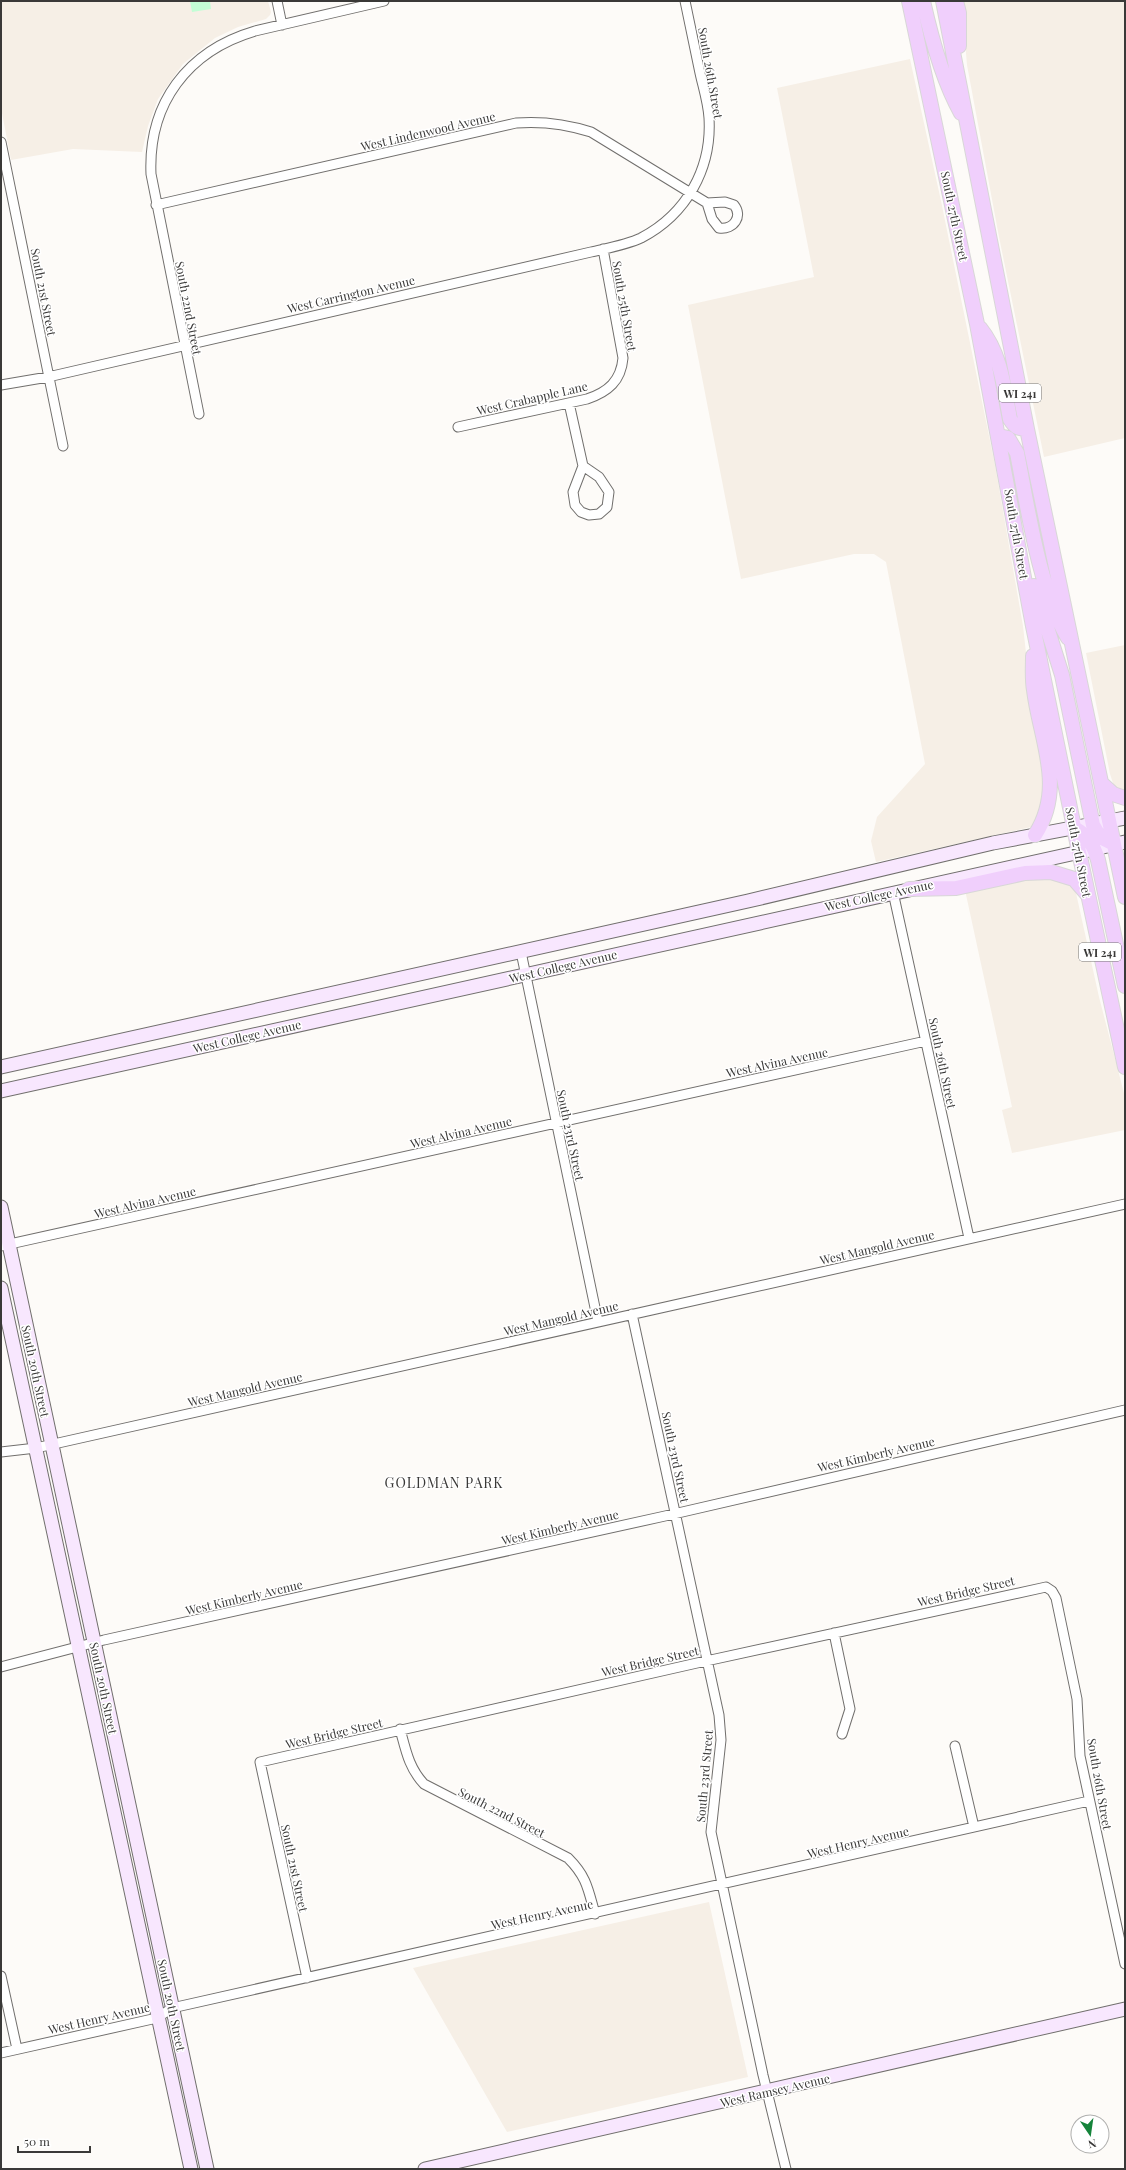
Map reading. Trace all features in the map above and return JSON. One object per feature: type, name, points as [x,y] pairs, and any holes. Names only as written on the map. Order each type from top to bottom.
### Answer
[{"type":"main road","name":"South 27th Street","points":[[909,1],[977,324],[1020,546],[1033,626],[1125,1067]]},
{"type":"main road","points":[[923,1],[952,97],[967,124]]},
{"type":"main road","name":"WI 241","points":[[943,1],[1027,429],[1109,822],[1119,843],[1125,897]]},
{"type":"main road","points":[[956,1],[959,13],[959,80]]},
{"type":"main road","points":[[977,324],[989,339],[998,360],[1010,419],[1014,426],[1019,429],[1027,429]]},
{"type":"main road","points":[[999,436],[1008,438],[1017,454],[1038,558],[1058,622],[1073,647]]},
{"type":"main road","points":[[1020,546],[1062,675],[1093,825],[1100,837],[1119,843]]},
{"type":"main road","points":[[1033,626],[1033,689],[1049,768],[1050,788],[1048,810],[1035,835]]},
{"type":"main road","points":[[1101,783],[1113,794],[1125,798]]},
{"type":"main road","points":[[1074,828],[1086,836],[1095,849],[1125,986]]},
{"type":"main road","points":[[909,889],[956,888],[1025,873],[1051,872],[1074,879],[1088,894]]},
{"type":"street","points":[[277,1],[282,25]]},
{"type":"street","name":"South 22nd Street","points":[[199,414],[151,174],[152,138],[158,116],[174,88],[187,70],[215,47],[236,37],[384,1]]},
{"type":"street","name":"South 26th Street","points":[[685,1],[709,117],[707,156],[698,180],[690,194]]},
{"type":"street","name":"West Lindenwood Avenue","points":[[156,205],[516,123],[535,122],[569,126],[591,132],[707,203]]},
{"type":"street","name":"South 21st Street","points":[[1,142],[63,446]]},
{"type":"street","name":"West Carrington Avenue","points":[[1,385],[48,377],[603,249],[640,238],[654,230],[678,208],[690,194]]},
{"type":"street","name":"South 25th Street","points":[[603,249],[622,346],[622,368]]},
{"type":"street","name":"West Crabapple Lane","points":[[458,427],[569,403],[598,395],[606,391],[618,378],[622,368]]},
{"type":"street","points":[[569,403],[583,466],[573,492],[575,506],[585,514],[599,514],[607,507],[609,492],[599,477],[583,466]]},
{"type":"street","name":"West College Avenue","points":[[1,1067],[521,952],[1035,835],[1125,818]]},
{"type":"street","name":"West College Avenue","points":[[1,1091],[1119,843]]},
{"type":"street","name":"South 26th Street","points":[[893,892],[969,1238]]},
{"type":"street","name":"South 23rd Street","points":[[521,952],[598,1322]]},
{"type":"street","name":"West Alvina Avenue","points":[[5,1246],[926,1041]]},
{"type":"street","name":"West Mangold Avenue","points":[[1,1452],[36,1448],[1125,1204]]},
{"type":"street","name":"South 20th Street","points":[[1,1207],[5,1246],[51,1444],[207,2169]]},
{"type":"street","name":"South 20th Street","points":[[1,1288],[191,2169]]},
{"type":"street","name":"South 23rd Street","points":[[632,1314],[719,1715],[721,1740],[711,1832],[721,1886],[766,2092],[786,2169]]},
{"type":"street","name":"West Kimberly Avenue","points":[[1,1667],[94,1643],[676,1513],[1125,1410]]},
{"type":"street","name":"South 26th Street","points":[[1046,1587],[1052,1591],[1056,1598],[1077,1699],[1080,1756],[1125,1964]]},
{"type":"street","name":"West Bridge Street","points":[[260,1762],[708,1660],[1046,1587]]},
{"type":"street","points":[[834,1633],[850,1709],[842,1734]]},
{"type":"street","name":"South 22nd Street","points":[[400,1729],[408,1763],[414,1774],[424,1784],[568,1858],[581,1871],[588,1886],[595,1914]]},
{"type":"street","points":[[955,1746],[974,1827]]},
{"type":"street","name":"South 21st Street","points":[[260,1762],[307,1978]]},
{"type":"street","name":"West Henry Avenue","points":[[1,2053],[158,2018],[172,2008],[721,1886],[1089,1801]]},
{"type":"street","points":[[1,1976],[17,2049]]},
{"type":"street","name":"West Ramsey Avenue","points":[[425,2169],[1125,2009]]},
{"type":"shaded area","points":[[1,1],[268,1],[271,12],[266,19],[238,27],[215,38],[183,64],[158,99],[148,126],[142,152],[73,149],[11,160],[1,108]]},
{"type":"shaded area","points":[[960,1],[1125,1],[1125,438],[1044,457],[999,237],[967,65]]},
{"type":"shaded area","points":[[910,59],[941,201],[995,465],[1023,626],[1030,689],[1046,779],[1036,823],[1031,827],[876,862],[871,841],[877,817],[925,764],[886,562],[874,554],[854,554],[741,579],[688,305],[814,277],[777,88]]},
{"type":"shaded area","points":[[1125,645],[1125,795],[1114,786],[1110,774],[1086,653]]},
{"type":"shaded area","points":[[1017,878],[1056,878],[1073,886],[1076,893],[1099,997],[1125,1097],[1125,1130],[1012,1153],[1002,1110],[1012,1107],[965,890]]},
{"type":"shaded area","points":[[709,1902],[748,2077],[507,2132],[413,1968]]},
{"type":"green space","points":[[190,1],[210,1],[211,9],[192,12]]},
{"type":"district","name":"GOLDMAN PARK","points":[[444,1482]]}]
